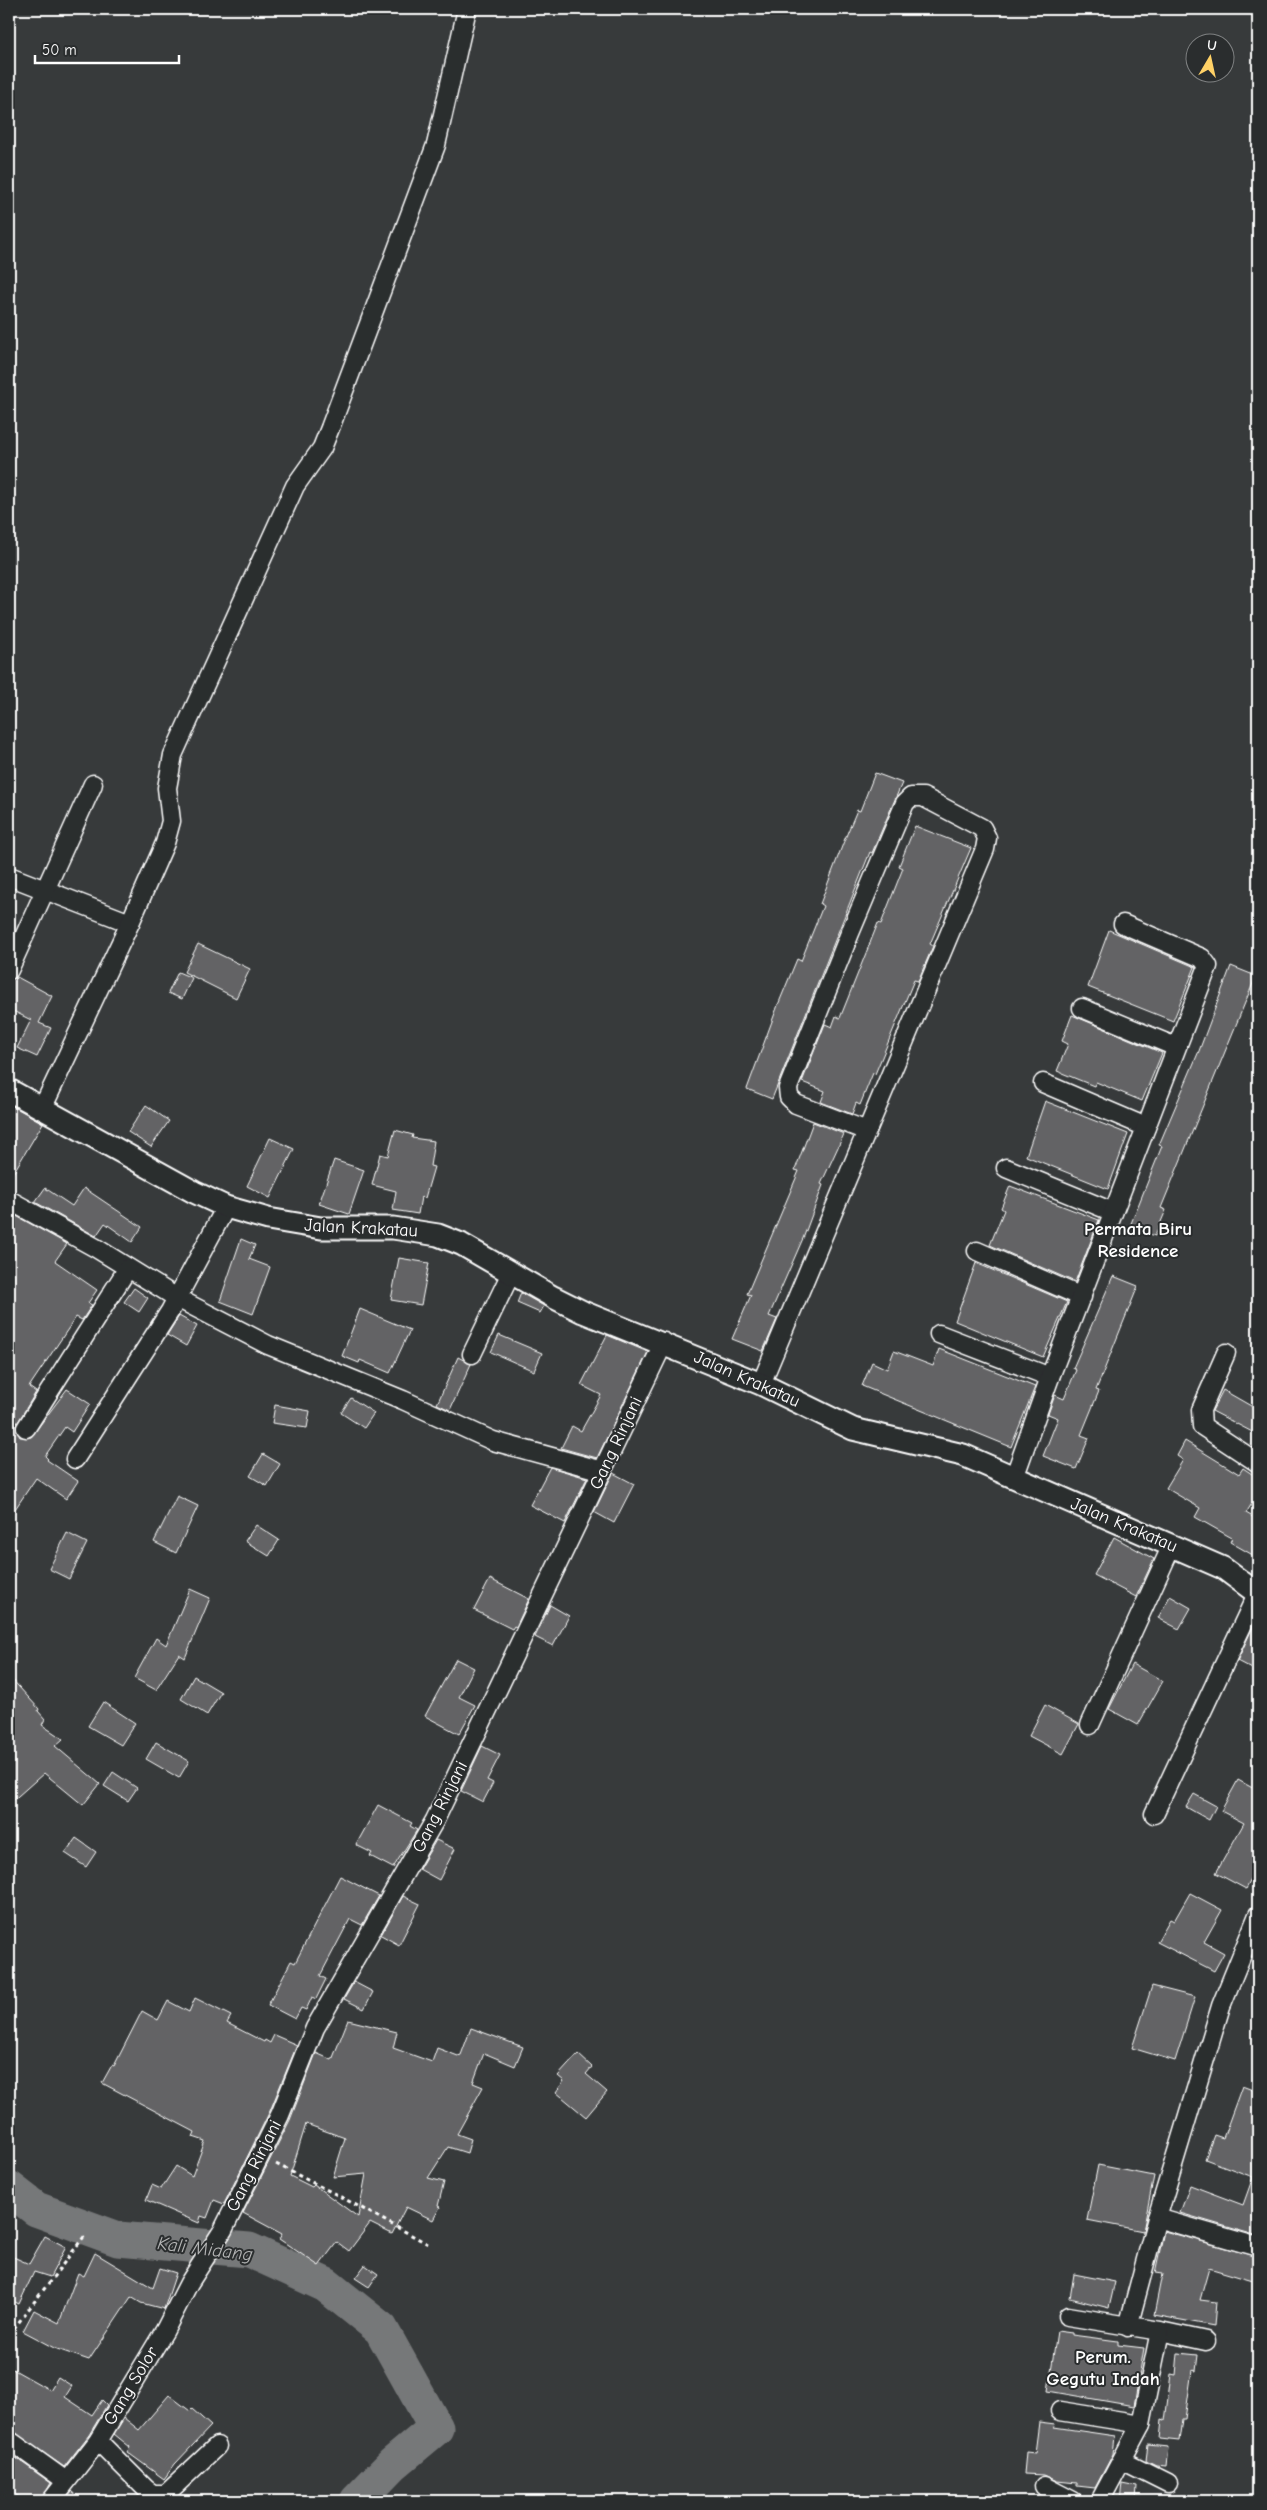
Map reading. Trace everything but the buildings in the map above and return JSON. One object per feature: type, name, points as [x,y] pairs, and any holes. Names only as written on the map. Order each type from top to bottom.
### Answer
[{"type":"street","points":[[42,1109],[130,923],[170,828],[172,813],[167,788],[173,755],[295,486],[317,455],[436,145],[467,9]]},
{"type":"street","points":[[9,970],[93,784]]},
{"type":"street","points":[[761,1384],[985,849],[987,838],[982,828],[923,797],[911,797],[905,803],[850,933],[788,1088],[789,1096],[796,1104],[866,1131]]},
{"type":"street","points":[[9,876],[130,923]]},
{"type":"street","points":[[1014,1478],[1050,1377],[1207,970],[1207,963],[1202,958],[1123,924]]},
{"type":"street","points":[[1082,1008],[1176,1047]]},
{"type":"street","points":[[1043,1084],[1146,1127]]},
{"type":"street","name":"Jalan Krakatau","points":[[9,1090],[194,1192],[226,1207],[268,1219],[321,1228],[393,1228],[438,1235],[461,1244],[583,1312],[664,1342],[761,1384],[853,1428],[963,1455],[1222,1568],[1258,1594]]},
{"type":"street","points":[[1006,1168],[1113,1212]]},
{"type":"street","points":[[9,1200],[177,1298],[262,1342],[403,1400],[478,1435],[603,1471]]},
{"type":"street","points":[[75,1459],[138,1364],[177,1298],[226,1207]]},
{"type":"street","points":[[977,1251],[1082,1297]]},
{"type":"street","points":[[26,1428],[128,1268]]},
{"type":"street","points":[[472,1354],[511,1273]]},
{"type":"street","points":[[938,1334],[1050,1377]]},
{"type":"street","name":"Gang Rinjani","points":[[201,2263],[223,2230],[280,2115],[315,2028],[435,1820],[664,1342]]},
{"type":"street","points":[[1226,1353],[1201,1410],[1202,1426],[1258,1462]]},
{"type":"street","points":[[1090,1725],[1172,1545]]},
{"type":"street","points":[[1154,1814],[1258,1594]]},
{"type":"street","points":[[1128,2327],[1157,2218],[1221,2006],[1258,1915]]},
{"type":"street","points":[[1157,2218],[1258,2248]]},
{"type":"street","name":"Gang Solor","points":[[51,2501],[98,2441],[165,2330],[201,2263]]},
{"type":"street","points":[[1068,2316],[1160,2331],[1206,2341]]},
{"type":"street","points":[[1100,2501],[1141,2424],[1160,2331]]},
{"type":"street","points":[[1060,2411],[1141,2424]]},
{"type":"street","points":[[9,2440],[66,2481]]},
{"type":"street","points":[[98,2441],[146,2489],[160,2495],[166,2494],[217,2446]]},
{"type":"street","points":[[1122,2460],[1168,2483]]},
{"type":"street","points":[[1044,2486],[1073,2501]]},
{"type":"path","points":[[259,2156],[343,2198],[428,2244]]},
{"type":"path","points":[[9,2335],[86,2234]]},
{"type":"waterway","name":"Kali Midang","points":[[9,2188],[36,2209],[118,2239],[249,2250],[326,2285],[381,2329],[436,2428],[393,2464],[357,2501]]},
{"type":"district","name":"Permata Biru Residence","points":[[1138,1240]]},
{"type":"district","name":"Perum. Gegutu Indah","points":[[1103,2368]]}]
